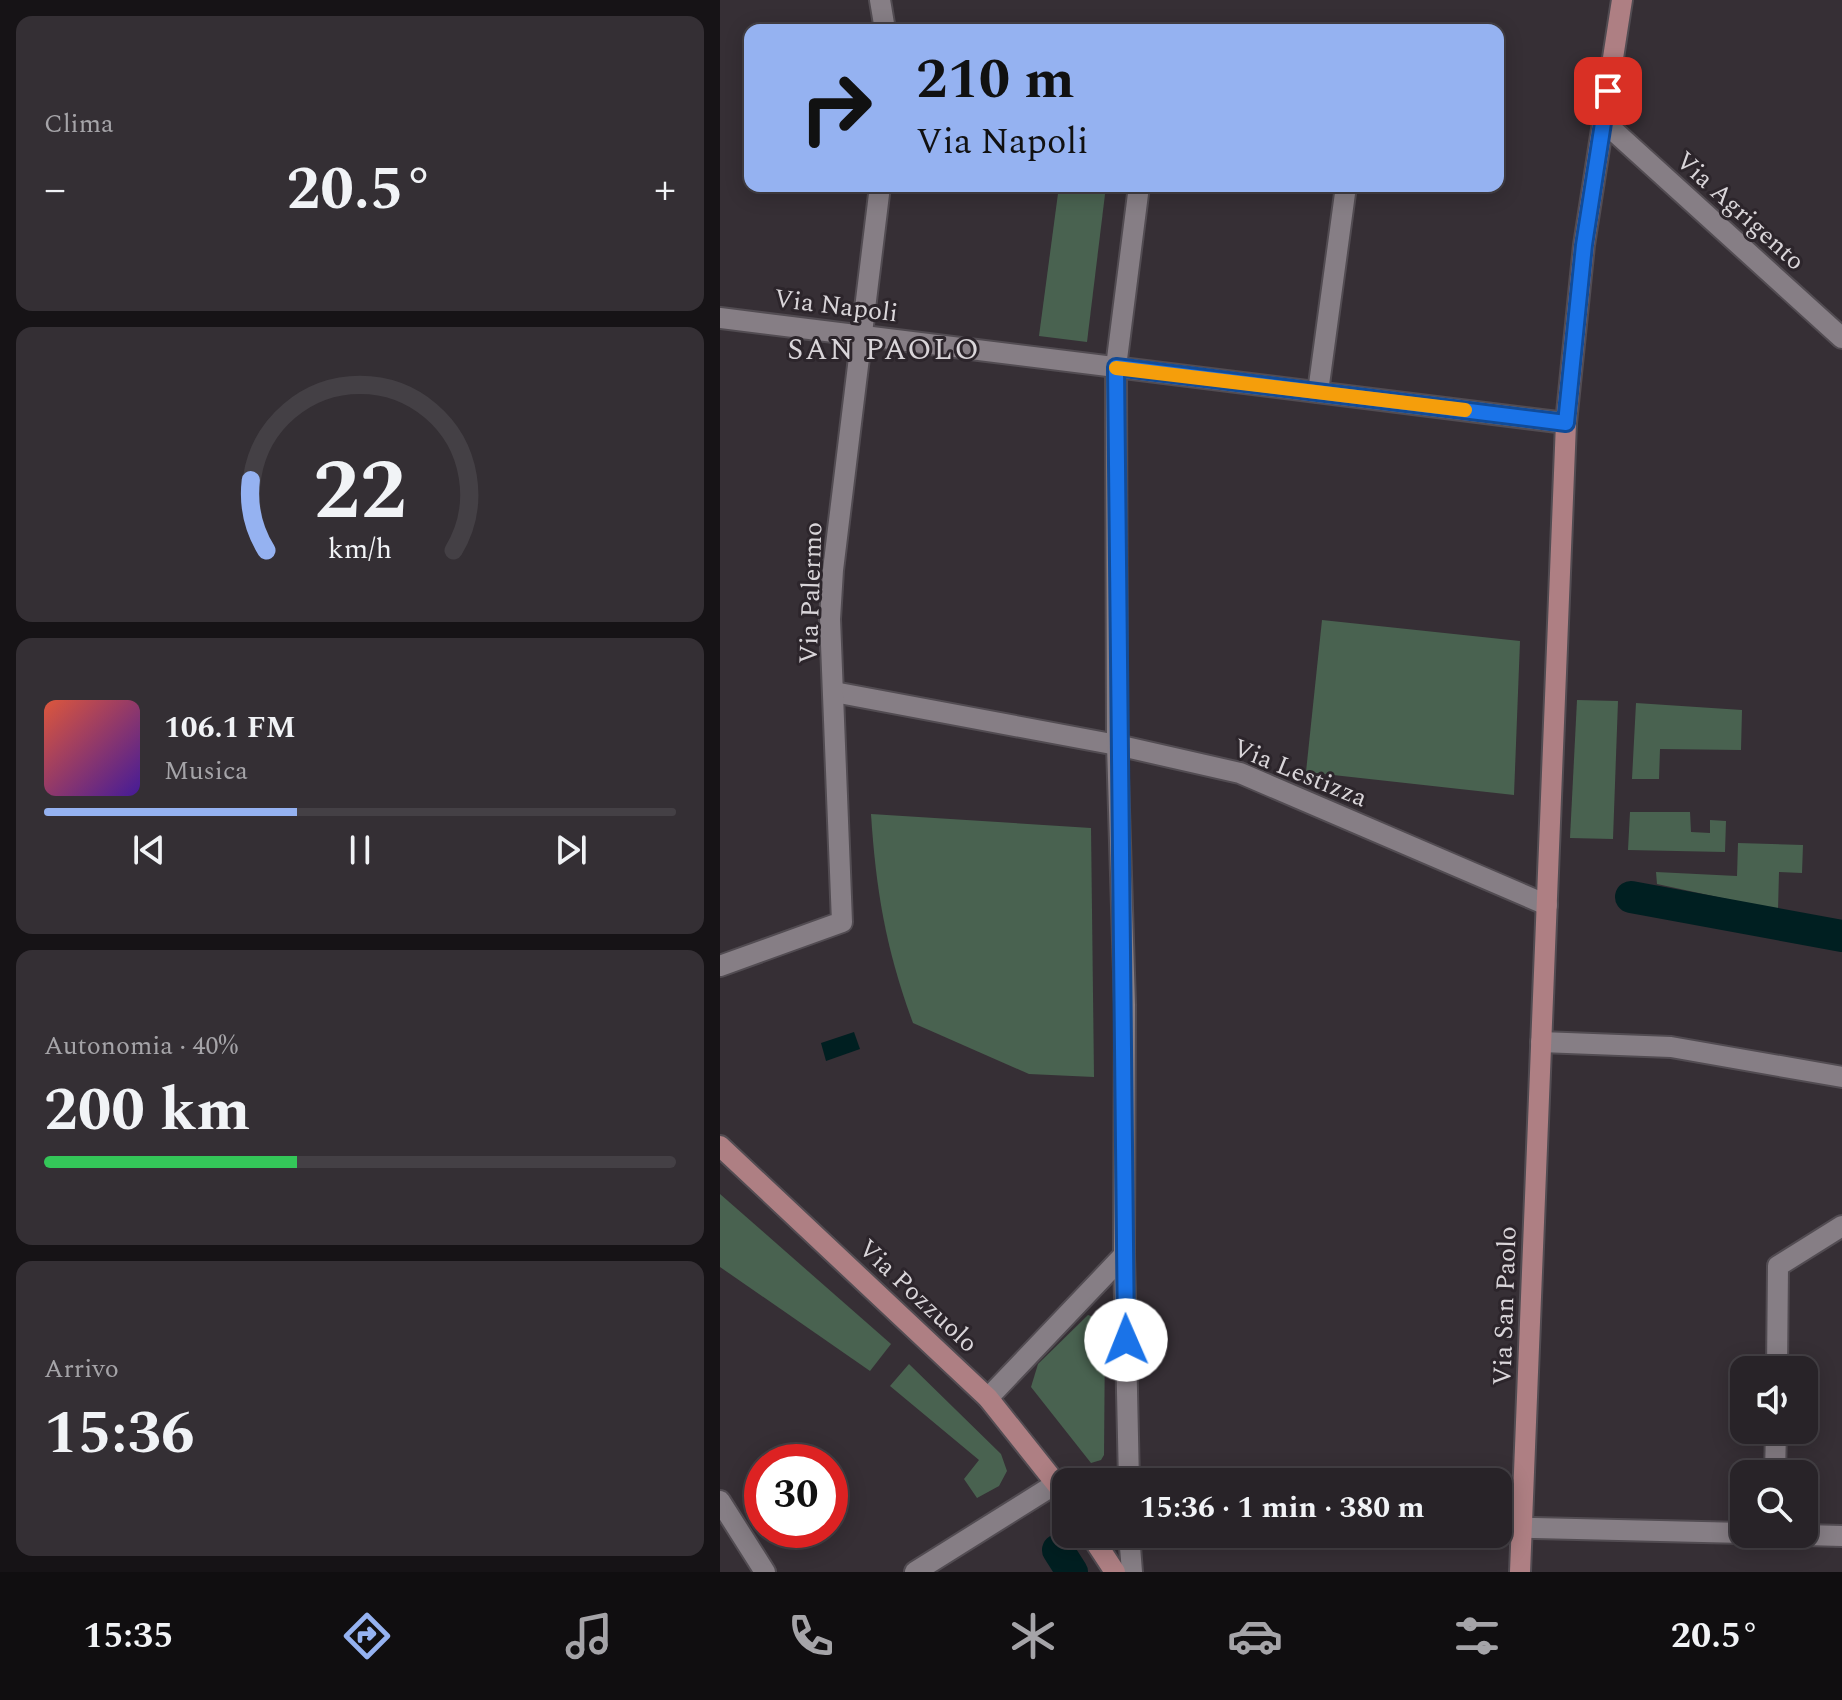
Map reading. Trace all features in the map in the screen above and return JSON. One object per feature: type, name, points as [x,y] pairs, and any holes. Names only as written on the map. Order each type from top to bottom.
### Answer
[{"type":"main road","points":[[1566,423],[1584,245],[1622,0]]},
{"type":"main road","name":"Via San Paolo","points":[[1520,1572],[1566,423]]},
{"type":"main road","name":"Via Pozzuolo","points":[[720,1146],[988,1398],[1052,1478]]},
{"type":"main road","points":[[1099,1548],[1115,1572]]},
{"type":"street","points":[[880,0],[884,24]]},
{"type":"street","name":"Via Agrigento","points":[[1604,122],[1842,338]]},
{"type":"street","name":"Via Palermo","points":[[720,966],[842,922],[830,619],[833,570],[879,192]]},
{"type":"street","points":[[1129,1468],[1124,1255],[1125,1005],[1117,745],[1116,367],[1138,192]]},
{"type":"street","points":[[1318,392],[1345,192]]},
{"type":"street","name":"Via Napoli","points":[[720,318],[1566,423]]},
{"type":"street","name":"Via Lestizza","points":[[834,692],[1117,745],[1240,773],[1547,905]]},
{"type":"street","points":[[1541,1042],[1671,1047],[1842,1077]]},
{"type":"street","points":[[1777,1356],[1778,1266],[1842,1226]]},
{"type":"street","points":[[988,1398],[1124,1255]]},
{"type":"street","points":[[915,1572],[1052,1496]]},
{"type":"street","points":[[720,1501],[765,1572]]},
{"type":"street","points":[[1512,1528],[1730,1533]]},
{"type":"street","points":[[1818,1535],[1842,1536]]},
{"type":"street","points":[[1130,1548],[1132,1572]]},
{"type":"green space","points":[[1058,192],[1105,192],[1087,342],[1039,336]]},
{"type":"green space","points":[[1322,620],[1520,641],[1514,795],[1306,772]]},
{"type":"green space","points":[[1577,700],[1618,701],[1613,839],[1570,838]]},
{"type":"green space","points":[[1636,703],[1742,710],[1741,750],[1660,749],[1659,779],[1632,779]]},
{"type":"green space","points":[[1630,812],[1690,812],[1691,832],[1710,833],[1710,820],[1726,821],[1725,852],[1628,850]]},
{"type":"green space","points":[[871,814],[1091,828],[1094,1077],[1029,1074],[913,1023],[884,920]]},
{"type":"green space","points":[[1738,843],[1803,845],[1802,873],[1779,872],[1778,910],[1657,884],[1656,872],[1737,876]]},
{"type":"green space","points":[[720,1194],[891,1344],[870,1371],[720,1267]]},
{"type":"green space","points":[[1088,1315],[1100,1319],[1105,1332],[1104,1455],[1101,1460],[1091,1463],[1031,1387],[1038,1364]]},
{"type":"green space","points":[[909,1364],[1001,1454],[1007,1471],[999,1486],[977,1498],[964,1479],[979,1460],[890,1386]]},
{"type":"water","points":[[854,1032],[860,1049],[826,1061],[821,1043]]},
{"type":"waterway","points":[[1631,897],[1842,936]]},
{"type":"waterway","points":[[1058,1550],[1072,1572]]},
{"type":"slow traffic","points":[[1116,368],[1465,410]]},
{"type":"district","name":"SAN PAOLO","points":[[884,350]]},
{"type":"route","points":[[1126,1340],[1125,1005],[1117,745],[1116,367],[1566,423],[1584,245],[1608,91]]}]
